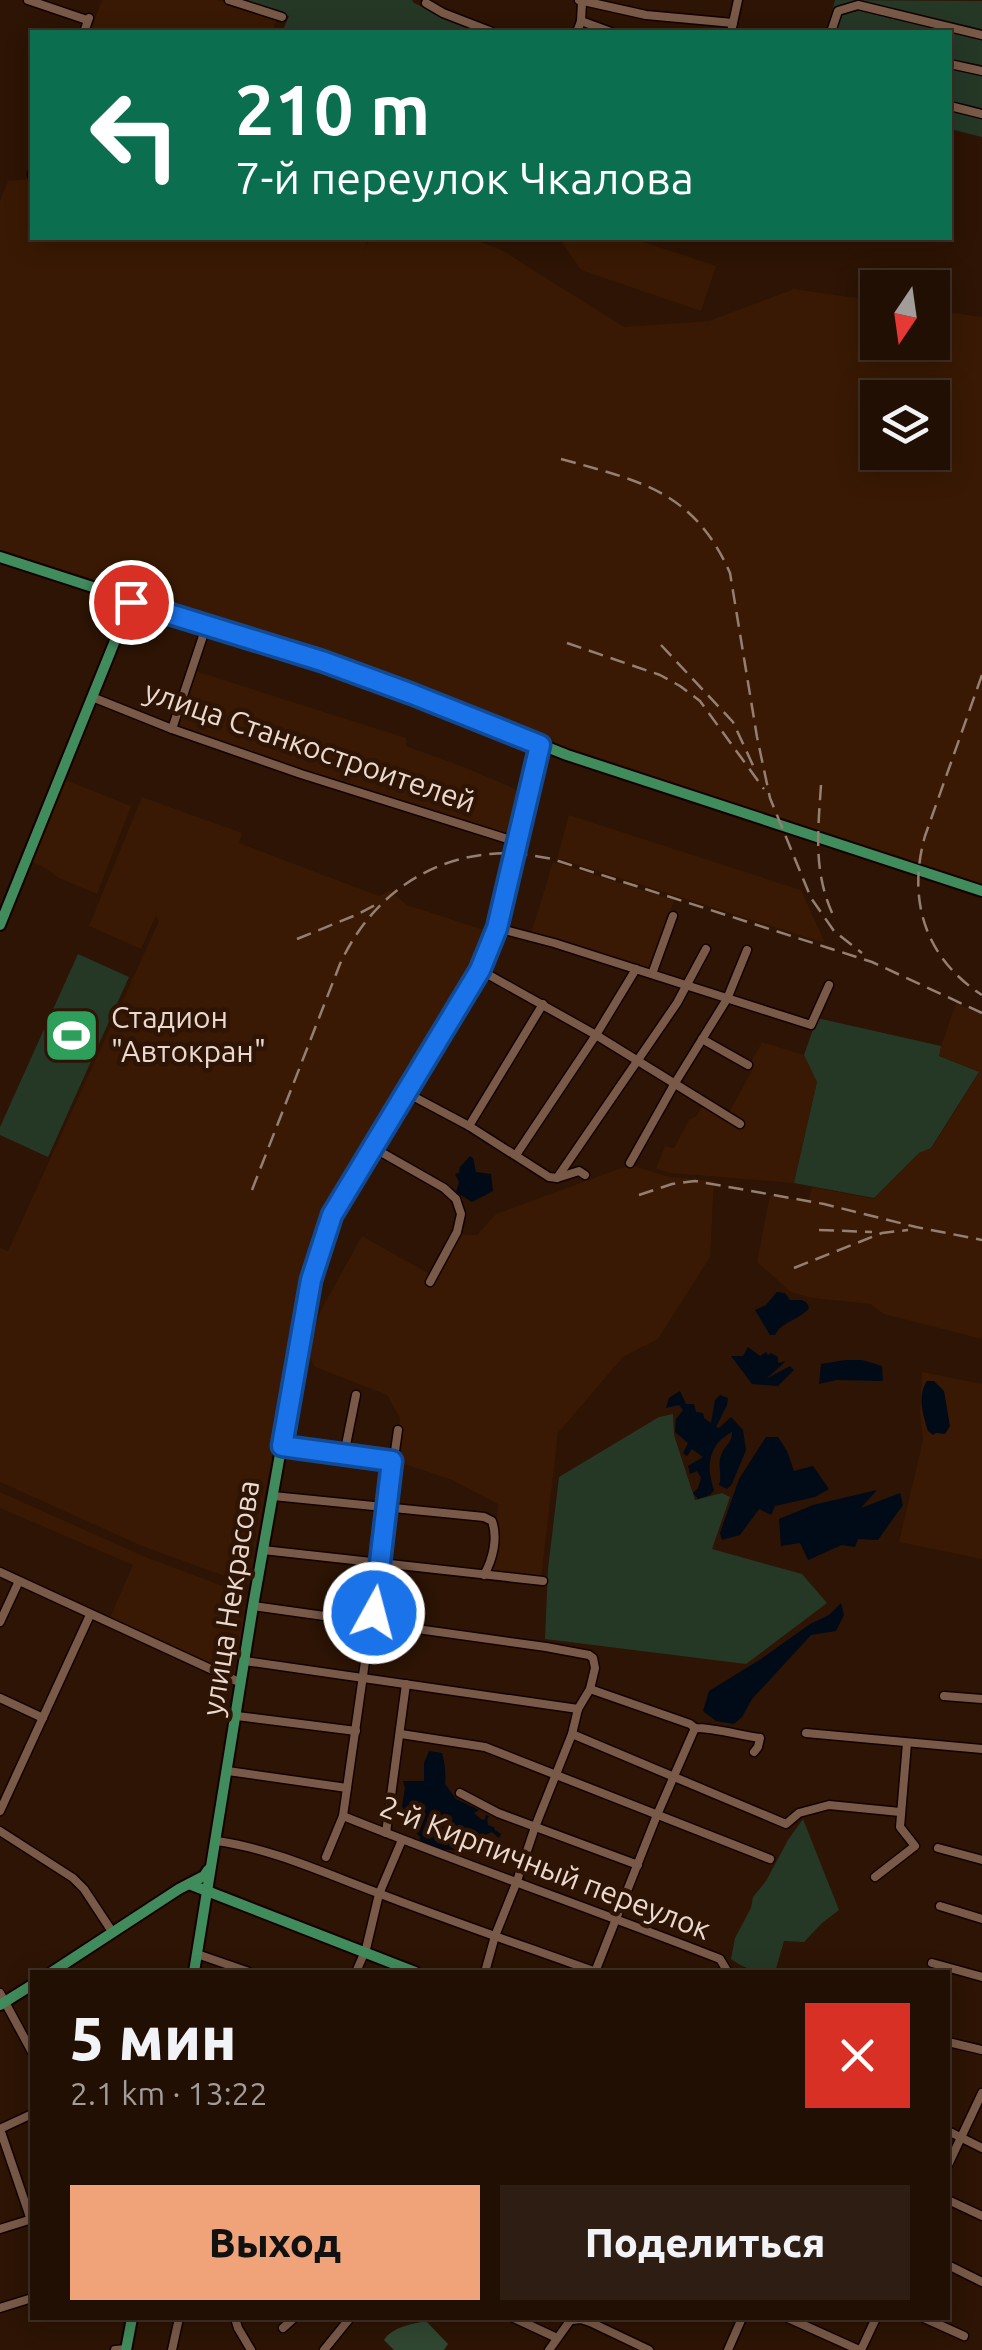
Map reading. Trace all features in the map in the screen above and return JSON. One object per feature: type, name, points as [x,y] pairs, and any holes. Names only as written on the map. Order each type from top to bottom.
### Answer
[{"type":"main road","points":[[0,561],[320,665],[540,747],[982,891]]},
{"type":"main road","points":[[0,924],[127,604]]},
{"type":"main road","points":[[127,604],[322,661],[540,747]]},
{"type":"main road","name":"улица Некрасова","points":[[194,1970],[311,1280],[324,1234],[342,1196],[480,970],[497,928],[540,747]]},
{"type":"main road","points":[[0,912],[50,796]]},
{"type":"main road","points":[[55,1970],[204,1876],[212,1865]]},
{"type":"main road","points":[[189,1884],[208,1887],[232,1902],[409,1970]]},
{"type":"main road","points":[[2,2000],[30,1986]]},
{"type":"main road","points":[[126,2350],[132,2320]]},
{"type":"street","points":[[28,0],[86,19],[84,30]]},
{"type":"street","points":[[230,0],[282,17]]},
{"type":"street","points":[[578,30],[580,1],[732,28],[738,0]]},
{"type":"street","points":[[426,3],[487,30]]},
{"type":"street","points":[[833,30],[838,11],[858,5],[982,35]]},
{"type":"street","points":[[581,21],[606,30]]},
{"type":"street","points":[[952,64],[982,71]]},
{"type":"street","points":[[952,106],[982,114]]},
{"type":"street","points":[[172,728],[205,630]]},
{"type":"street","name":"улица Станкостроителей","points":[[87,702],[516,842]]},
{"type":"street","points":[[652,974],[673,916]]},
{"type":"street","points":[[497,928],[811,1025],[829,985]]},
{"type":"street","points":[[558,1178],[689,986],[706,949]]},
{"type":"street","points":[[630,1163],[728,999],[747,950]]},
{"type":"street","points":[[516,1155],[636,969]]},
{"type":"street","points":[[480,970],[596,1035],[740,1124]]},
{"type":"street","points":[[468,1126],[543,1004]]},
{"type":"street","points":[[702,1040],[748,1065]]},
{"type":"street","points":[[405,1092],[549,1177],[579,1171],[585,1175]]},
{"type":"street","points":[[372,1147],[444,1188],[456,1199],[460,1214],[457,1232],[430,1282]]},
{"type":"street","points":[[344,1455],[356,1394]]},
{"type":"street","points":[[326,1858],[343,1816],[398,1430]]},
{"type":"street","points":[[282,1446],[392,1461]]},
{"type":"street","points":[[273,1496],[484,1517],[492,1521],[495,1530],[492,1561],[484,1575]]},
{"type":"street","points":[[263,1550],[543,1581]]},
{"type":"street","points":[[0,1572],[241,1683]]},
{"type":"street","points":[[0,1622],[19,1582]]},
{"type":"street","points":[[253,1606],[546,1646],[594,1658],[596,1668],[590,1689],[578,1709],[486,1970]]},
{"type":"street","points":[[0,1812],[90,1615]]},
{"type":"street","points":[[245,1661],[578,1709]]},
{"type":"street","points":[[386,1833],[406,1684]]},
{"type":"street","points":[[590,1689],[695,1728],[760,1738],[754,1752]]},
{"type":"street","points":[[944,1696],[982,1699]]},
{"type":"street","points":[[0,1698],[43,1718]]},
{"type":"street","points":[[237,1716],[356,1731]]},
{"type":"street","points":[[597,1970],[656,1814],[695,1728]]},
{"type":"street","points":[[806,1733],[982,1749]]},
{"type":"street","points":[[400,1734],[486,1747],[770,1859]]},
{"type":"street","points":[[572,1734],[788,1824],[799,1812],[829,1805],[900,1812]]},
{"type":"street","points":[[876,1878],[915,1846],[900,1826],[907,1743]]},
{"type":"street","points":[[228,1772],[347,1788]]},
{"type":"street","points":[[460,1793],[535,1828],[638,1865]]},
{"type":"street","name":"2-й Кирпичный переулок","points":[[343,1816],[720,1959],[725,1970]]},
{"type":"street","points":[[0,1830],[84,1888],[113,1933]]},
{"type":"street","points":[[216,1840],[284,1856],[590,1970]]},
{"type":"street","points":[[357,1970],[380,1894],[402,1840]]},
{"type":"street","points":[[938,1848],[982,1860]]},
{"type":"street","points":[[940,1906],[982,1919]]},
{"type":"street","points":[[198,1954],[243,1970]]},
{"type":"street","points":[[932,1964],[982,1977]]},
{"type":"street","points":[[2,2000],[30,2049]]},
{"type":"street","points":[[950,2042],[982,2050]]},
{"type":"street","points":[[950,2161],[982,2093]]},
{"type":"street","points":[[30,2115],[0,2130],[30,2215]]},
{"type":"street","points":[[950,2132],[982,2148]]},
{"type":"street","points":[[950,2201],[982,2216]]},
{"type":"street","points":[[0,2229],[30,2222]]},
{"type":"street","points":[[950,2266],[982,2282]]},
{"type":"street","points":[[0,2308],[30,2299]]},
{"type":"street","points":[[172,2350],[179,2320]]},
{"type":"street","points":[[235,2320],[252,2350]]},
{"type":"street","points":[[283,2328],[292,2320]]},
{"type":"street","points":[[324,2350],[348,2320]]},
{"type":"street","points":[[518,2320],[557,2338]]},
{"type":"street","points":[[548,2350],[571,2320]]},
{"type":"street","points":[[584,2320],[649,2350]]},
{"type":"street","points":[[728,2350],[741,2320]]},
{"type":"street","points":[[792,2320],[860,2350],[875,2320]]},
{"type":"street","points":[[928,2320],[964,2336]]},
{"type":"street","points":[[115,2350],[126,2350]]},
{"type":"shaded area","points":[[102,0],[217,0],[277,19],[273,30],[91,30]]},
{"type":"shaded area","points":[[30,179],[30,240],[367,240],[364,252],[369,240],[474,240],[500,249],[624,327],[709,321],[794,289],[860,299],[860,360],[950,360],[950,312],[982,317],[982,888],[555,748],[412,688],[0,552],[0,201],[8,181]]},
{"type":"shaded area","points":[[560,240],[637,240],[716,266],[701,311],[581,270]]},
{"type":"shaded area","points":[[189,669],[406,738],[406,746],[522,792],[510,836],[168,727]]},
{"type":"shaded area","points":[[58,777],[131,806],[97,894],[26,859]]},
{"type":"shaded area","points":[[142,797],[242,833],[239,843],[379,896],[390,891],[407,905],[487,931],[474,968],[336,1191],[316,1232],[301,1294],[249,1585],[142,1546],[0,1482],[0,1248],[8,1251],[159,921],[156,916],[141,949],[89,926]]},
{"type":"shaded area","points":[[569,815],[801,890],[825,943],[557,858]]},
{"type":"shaded area","points":[[553,862],[674,900],[652,971],[531,934]]},
{"type":"shaded area","points":[[956,1003],[982,1015],[982,1339],[884,1314],[870,1304],[791,1292],[757,1262],[770,1195],[808,1202],[812,1187],[874,1199],[919,1153],[932,1148],[979,1073],[938,1055]]},
{"type":"shaded area","points":[[762,1042],[804,1055],[817,1082],[794,1183],[656,1169],[665,1146],[674,1148],[689,1120],[704,1104],[726,1118]]},
{"type":"shaded area","points":[[470,1156],[476,1172],[491,1174],[493,1191],[472,1202],[456,1192],[459,1182],[455,1174]]},
{"type":"shaded area","points":[[630,1165],[670,1177],[714,1181],[710,1257],[658,1339],[623,1357],[558,1433],[541,1579],[493,1574],[498,1504],[452,1480],[395,1461],[400,1418],[387,1395],[315,1367],[307,1353],[320,1312],[362,1236],[435,1277],[459,1235],[477,1235],[496,1214]]},
{"type":"shaded area","points":[[777,1292],[785,1293],[790,1300],[802,1300],[809,1308],[770,1335],[755,1310],[766,1305]]},
{"type":"shaded area","points":[[748,1347],[760,1356],[771,1353],[778,1357],[778,1363],[786,1361],[766,1379],[790,1366],[794,1370],[778,1386],[752,1384],[731,1356],[743,1356]]},
{"type":"shaded area","points":[[846,1360],[882,1366],[883,1381],[836,1380],[819,1384],[821,1364]]},
{"type":"shaded area","points":[[922,1372],[982,1384],[982,1559],[899,1542],[923,1440]]},
{"type":"shaded area","points":[[927,1381],[934,1381],[944,1391],[950,1426],[945,1434],[933,1435],[928,1431],[922,1399]]},
{"type":"shaded area","points":[[680,1391],[686,1404],[694,1404],[696,1412],[703,1413],[711,1423],[715,1400],[720,1395],[728,1398],[716,1427],[731,1417],[743,1430],[746,1450],[732,1484],[727,1489],[719,1485],[720,1457],[732,1432],[718,1443],[711,1456],[714,1490],[698,1499],[693,1493],[701,1478],[697,1471],[690,1474],[688,1466],[703,1457],[692,1449],[687,1456],[683,1453],[688,1443],[675,1432],[676,1419],[683,1410],[679,1405],[666,1408],[669,1398]]},
{"type":"shaded area","points":[[766,1437],[778,1437],[794,1471],[813,1466],[829,1489],[815,1497],[775,1506],[771,1515],[759,1509],[740,1535],[722,1540],[720,1533],[739,1479]]},
{"type":"shaded area","points":[[877,1490],[861,1508],[900,1493],[903,1505],[878,1540],[858,1539],[855,1547],[842,1545],[808,1560],[800,1543],[781,1546],[779,1519],[813,1505]]},
{"type":"shaded area","points":[[0,1492],[143,1556],[247,1595],[236,1680],[109,1620],[133,1565],[0,1508]]},
{"type":"shaded area","points":[[841,1603],[844,1615],[836,1631],[811,1635],[734,1724],[716,1721],[703,1711],[709,1691],[829,1615]]},
{"type":"shaded area","points":[[429,1751],[442,1753],[445,1784],[456,1799],[479,1810],[474,1813],[482,1820],[489,1816],[488,1825],[501,1834],[499,1838],[492,1832],[466,1843],[468,1846],[460,1848],[461,1851],[419,1843],[420,1837],[403,1823],[407,1820],[402,1806],[403,1781],[424,1781]]},
{"type":"green space","points":[[239,0],[412,0],[472,30],[283,30],[289,16]]},
{"type":"green space","points":[[835,0],[982,1],[982,137],[952,130],[952,30],[828,30]]},
{"type":"green space","name":"Стадион \"Автокран\"","points":[[78,954],[129,977],[48,1157],[0,1135],[0,1127]]},
{"type":"green space","points":[[817,1018],[941,1046],[939,1056],[979,1072],[931,1148],[919,1153],[874,1198],[794,1183],[817,1082],[804,1055]]},
{"type":"green space","points":[[673,1414],[674,1435],[695,1500],[722,1493],[730,1497],[712,1549],[802,1574],[827,1603],[746,1664],[545,1639],[548,1569],[559,1477],[659,1417]]},
{"type":"green space","points":[[803,1819],[839,1910],[804,1942],[784,1941],[776,1970],[754,1970],[731,1959],[735,1938],[753,1897]]},
{"type":"green space","points":[[426,2321],[448,2344],[444,2350],[394,2350],[384,2340],[397,2329]]},
{"type":"railway","points":[[561,459],[640,483],[662,494],[682,507],[716,545],[730,573],[770,798],[811,898],[834,931],[862,953]]},
{"type":"railway","points":[[567,643],[660,675],[680,686],[700,701],[764,789]]},
{"type":"railway","points":[[661,645],[733,722],[756,772]]},
{"type":"railway","points":[[982,675],[925,836],[918,883],[925,926],[934,945],[962,980],[982,995]]},
{"type":"railway","points":[[821,785],[820,867],[833,915]]},
{"type":"railway","points":[[252,1190],[352,942],[400,888],[441,865],[465,858],[505,853],[552,859],[872,962],[982,1013]]},
{"type":"railway","points":[[297,939],[375,905]]},
{"type":"railway","points":[[639,1195],[695,1181],[824,1204],[982,1240]]},
{"type":"railway","points":[[819,1230],[872,1232]]},
{"type":"railway","points":[[794,1268],[882,1233],[908,1230]]},
{"type":"place","name":"Стадион \"Автокран\"","points":[[72,1035]]},
{"type":"route","points":[[131,602],[322,661],[540,745],[489,950],[342,1196],[324,1234],[311,1280],[282,1446],[392,1461],[374,1613]]}]
